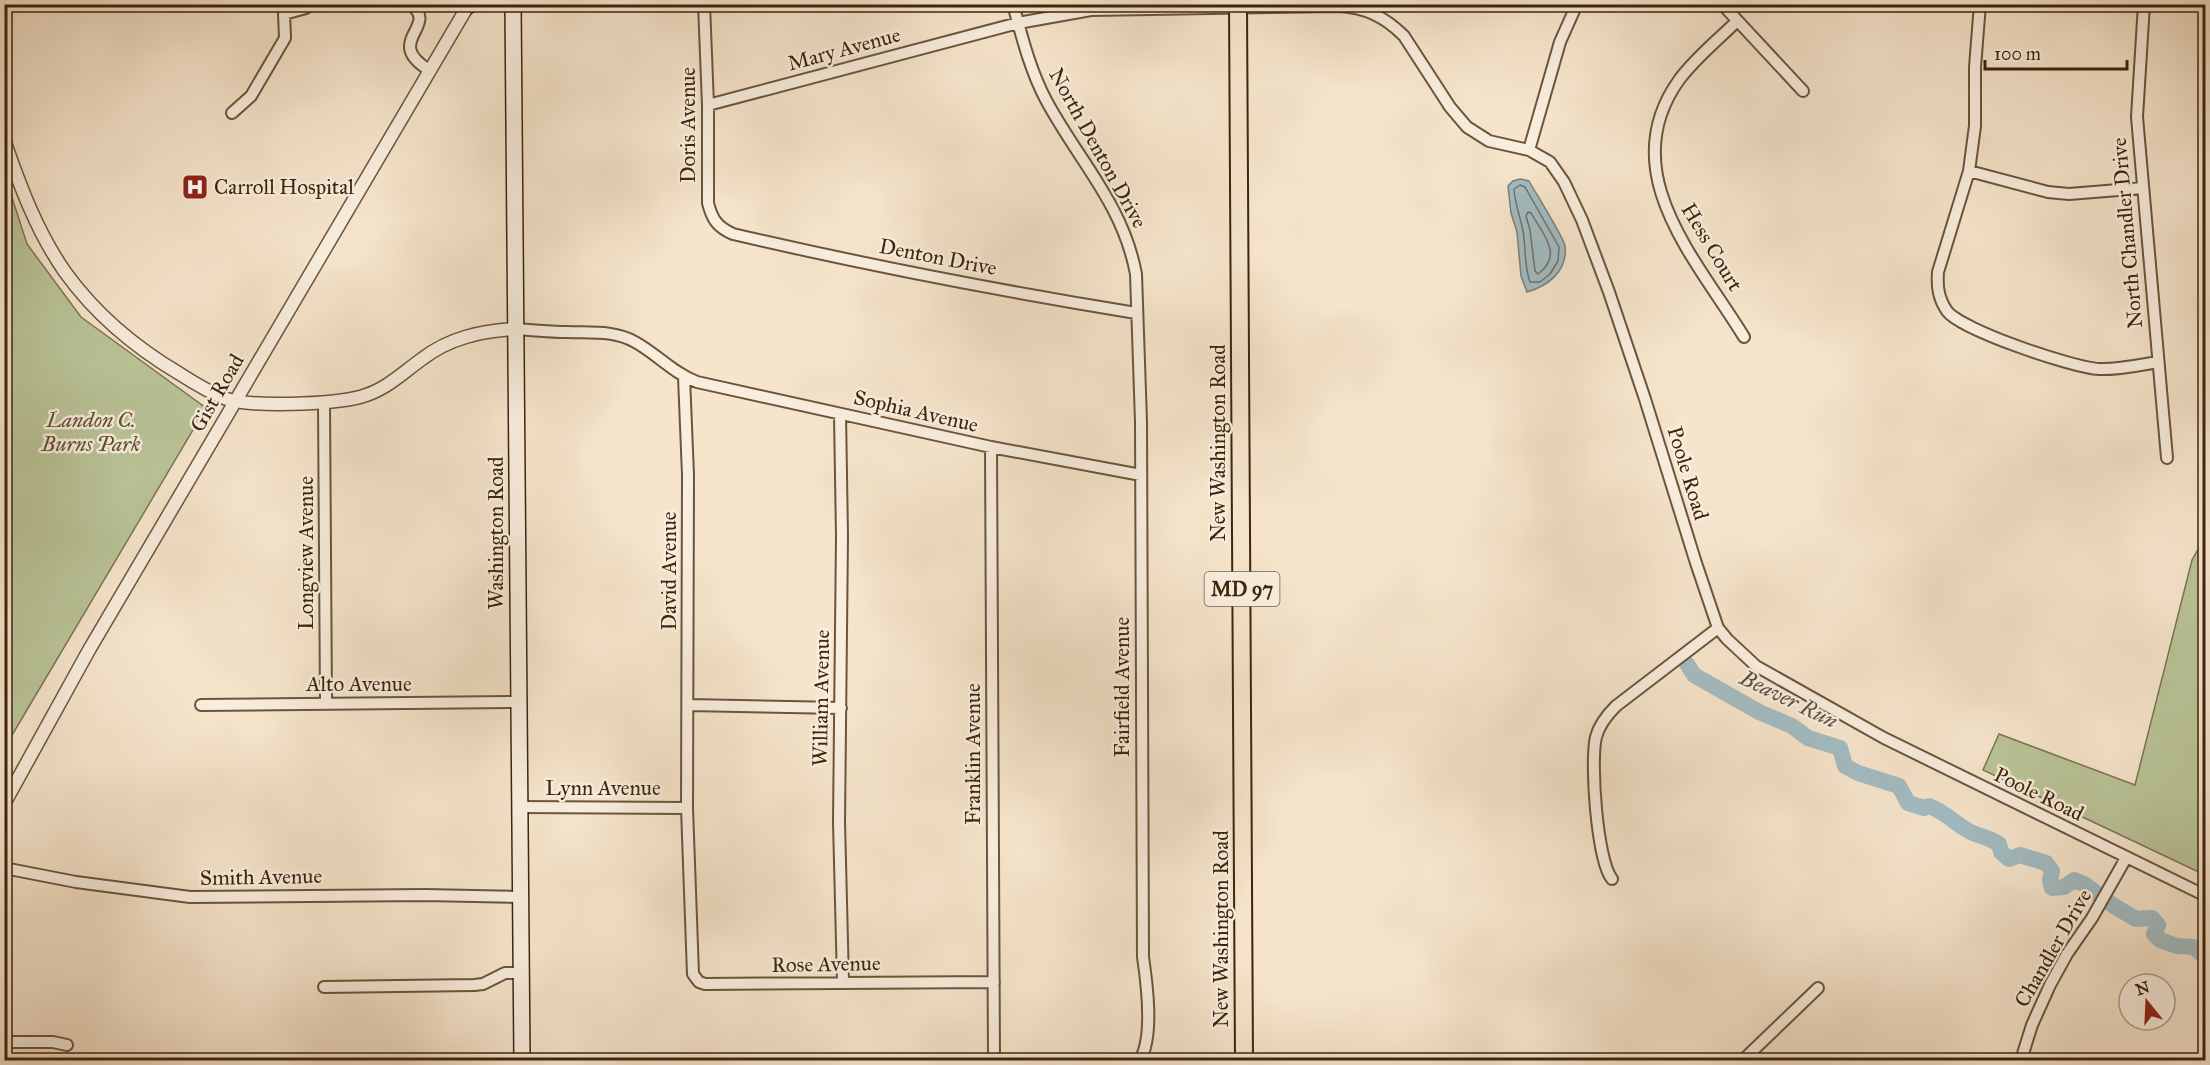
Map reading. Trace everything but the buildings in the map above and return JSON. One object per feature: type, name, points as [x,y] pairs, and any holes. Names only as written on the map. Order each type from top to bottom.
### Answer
[{"type":"main road","name":"Washington Road","points":[[513,4],[522,1060]]},
{"type":"main road","name":"New Washington Road","points":[[1238,6],[1244,1060]]},
{"type":"street","points":[[232,113],[251,96],[285,38],[284,14],[306,8],[309,4]]},
{"type":"street","points":[[410,4],[420,18],[420,23],[411,39],[409,49],[417,63],[429,70]]},
{"type":"street","name":"Doris Avenue","points":[[705,4],[708,203],[711,217],[723,229],[733,234]]},
{"type":"street","name":"North Denton Drive","points":[[1013,4],[1025,49],[1047,100],[1105,194],[1126,235],[1136,274],[1136,313]]},
{"type":"street","points":[[1529,150],[1558,50],[1577,4]]},
{"type":"street","points":[[1722,4],[1803,91]]},
{"type":"street","points":[[1980,4],[1975,67],[1975,126],[1969,171],[1938,272],[1937,286],[1940,299],[1948,312],[1958,321],[1984,333],[2076,365],[2099,369],[2158,362]]},
{"type":"street","name":"North Chandler Drive","points":[[2144,4],[2136,117],[2167,458]]},
{"type":"street","name":"Gist Road","points":[[4,804],[89,650],[469,5]]},
{"type":"street","name":"Mary Avenue","points":[[708,105],[1018,23],[1091,10],[1238,6]]},
{"type":"street","name":"Poole Road","points":[[1238,6],[1338,6],[1372,13],[1384,19],[1404,36],[1450,107],[1467,128],[1489,141],[1529,150],[1550,162],[1564,182],[1582,220],[1629,350],[1678,511],[1718,628],[1740,653],[1756,666],[1884,738],[2205,896]]},
{"type":"street","name":"Hess Court","points":[[1737,21],[1688,69],[1673,88],[1660,119],[1654,153],[1658,187],[1671,221],[1744,337]]},
{"type":"street","points":[[4,140],[18,179],[41,230],[65,272],[84,295],[120,333],[153,358],[225,398],[235,401],[324,403],[360,397],[381,390],[430,353],[456,339],[484,332],[515,329],[590,332],[621,336],[635,342],[684,377]]},
{"type":"street","points":[[1969,171],[2048,192],[2069,194],[2143,188]]},
{"type":"street","name":"Denton Drive","points":[[733,234],[824,255],[1030,296],[1136,313]]},
{"type":"street","name":"Fairfield Avenue","points":[[1136,313],[1141,475],[1143,933],[1147,1008],[1145,1044],[1140,1060]]},
{"type":"street","name":"Sophia Avenue","points":[[684,377],[725,390],[991,447],[1141,475]]},
{"type":"street","name":"David Avenue","points":[[684,377],[688,475],[687,808],[690,946]]},
{"type":"street","name":"Longview Avenue","points":[[324,403],[326,704]]},
{"type":"street","name":"William Avenue","points":[[840,414],[839,822],[843,982]]},
{"type":"street","name":"Franklin Avenue","points":[[991,447],[994,1060]]},
{"type":"street","points":[[1612,879],[1606,869],[1602,847],[1594,777],[1593,752],[1598,729],[1616,706],[1718,628]]},
{"type":"street","name":"Alto Avenue","points":[[201,705],[518,702]]},
{"type":"street","points":[[689,705],[841,708]]},
{"type":"street","name":"Lynn Avenue","points":[[519,807],[687,808]]},
{"type":"street","name":"Chandler Drive","points":[[2021,1060],[2032,1025],[2050,985],[2126,858]]},
{"type":"street","name":"Smith Avenue","points":[[4,868],[76,882],[190,897],[425,895],[520,897]]},
{"type":"street","name":"Rose Avenue","points":[[690,946],[693,975],[699,982],[753,985],[843,982],[994,982]]},
{"type":"street","points":[[324,987],[474,985],[483,984],[505,973],[521,973]]},
{"type":"street","points":[[1743,1060],[1818,987]]},
{"type":"street","points":[[4,1042],[46,1041],[67,1045]]},
{"type":"green space","name":"Landon C. Burns Park","points":[[5,176],[27,244],[81,317],[206,408],[5,747]]},
{"type":"green space","points":[[2205,537],[2206,875],[1983,770],[1999,734],[2135,785],[2192,560]]},
{"type":"water","points":[[1520,179],[1529,181],[1565,246],[1565,255],[1560,270],[1542,286],[1527,292],[1521,276],[1517,232],[1511,213],[1508,186]]},
{"type":"waterway","name":"Beaver Run","points":[[1687,664],[1694,675],[1759,712],[1792,726],[1808,738],[1840,748],[1845,766],[1858,773],[1899,786],[1908,803],[1924,808],[1929,806],[1967,830],[1996,842],[2001,852],[2009,859],[2020,855],[2046,863],[2052,871],[2050,880],[2052,888],[2064,887],[2074,880],[2084,884],[2136,919],[2152,918],[2158,925],[2154,934],[2160,940],[2177,946],[2193,947],[2206,957]]},
{"type":"place","name":"Carroll Hospital","points":[[195,187]]}]
